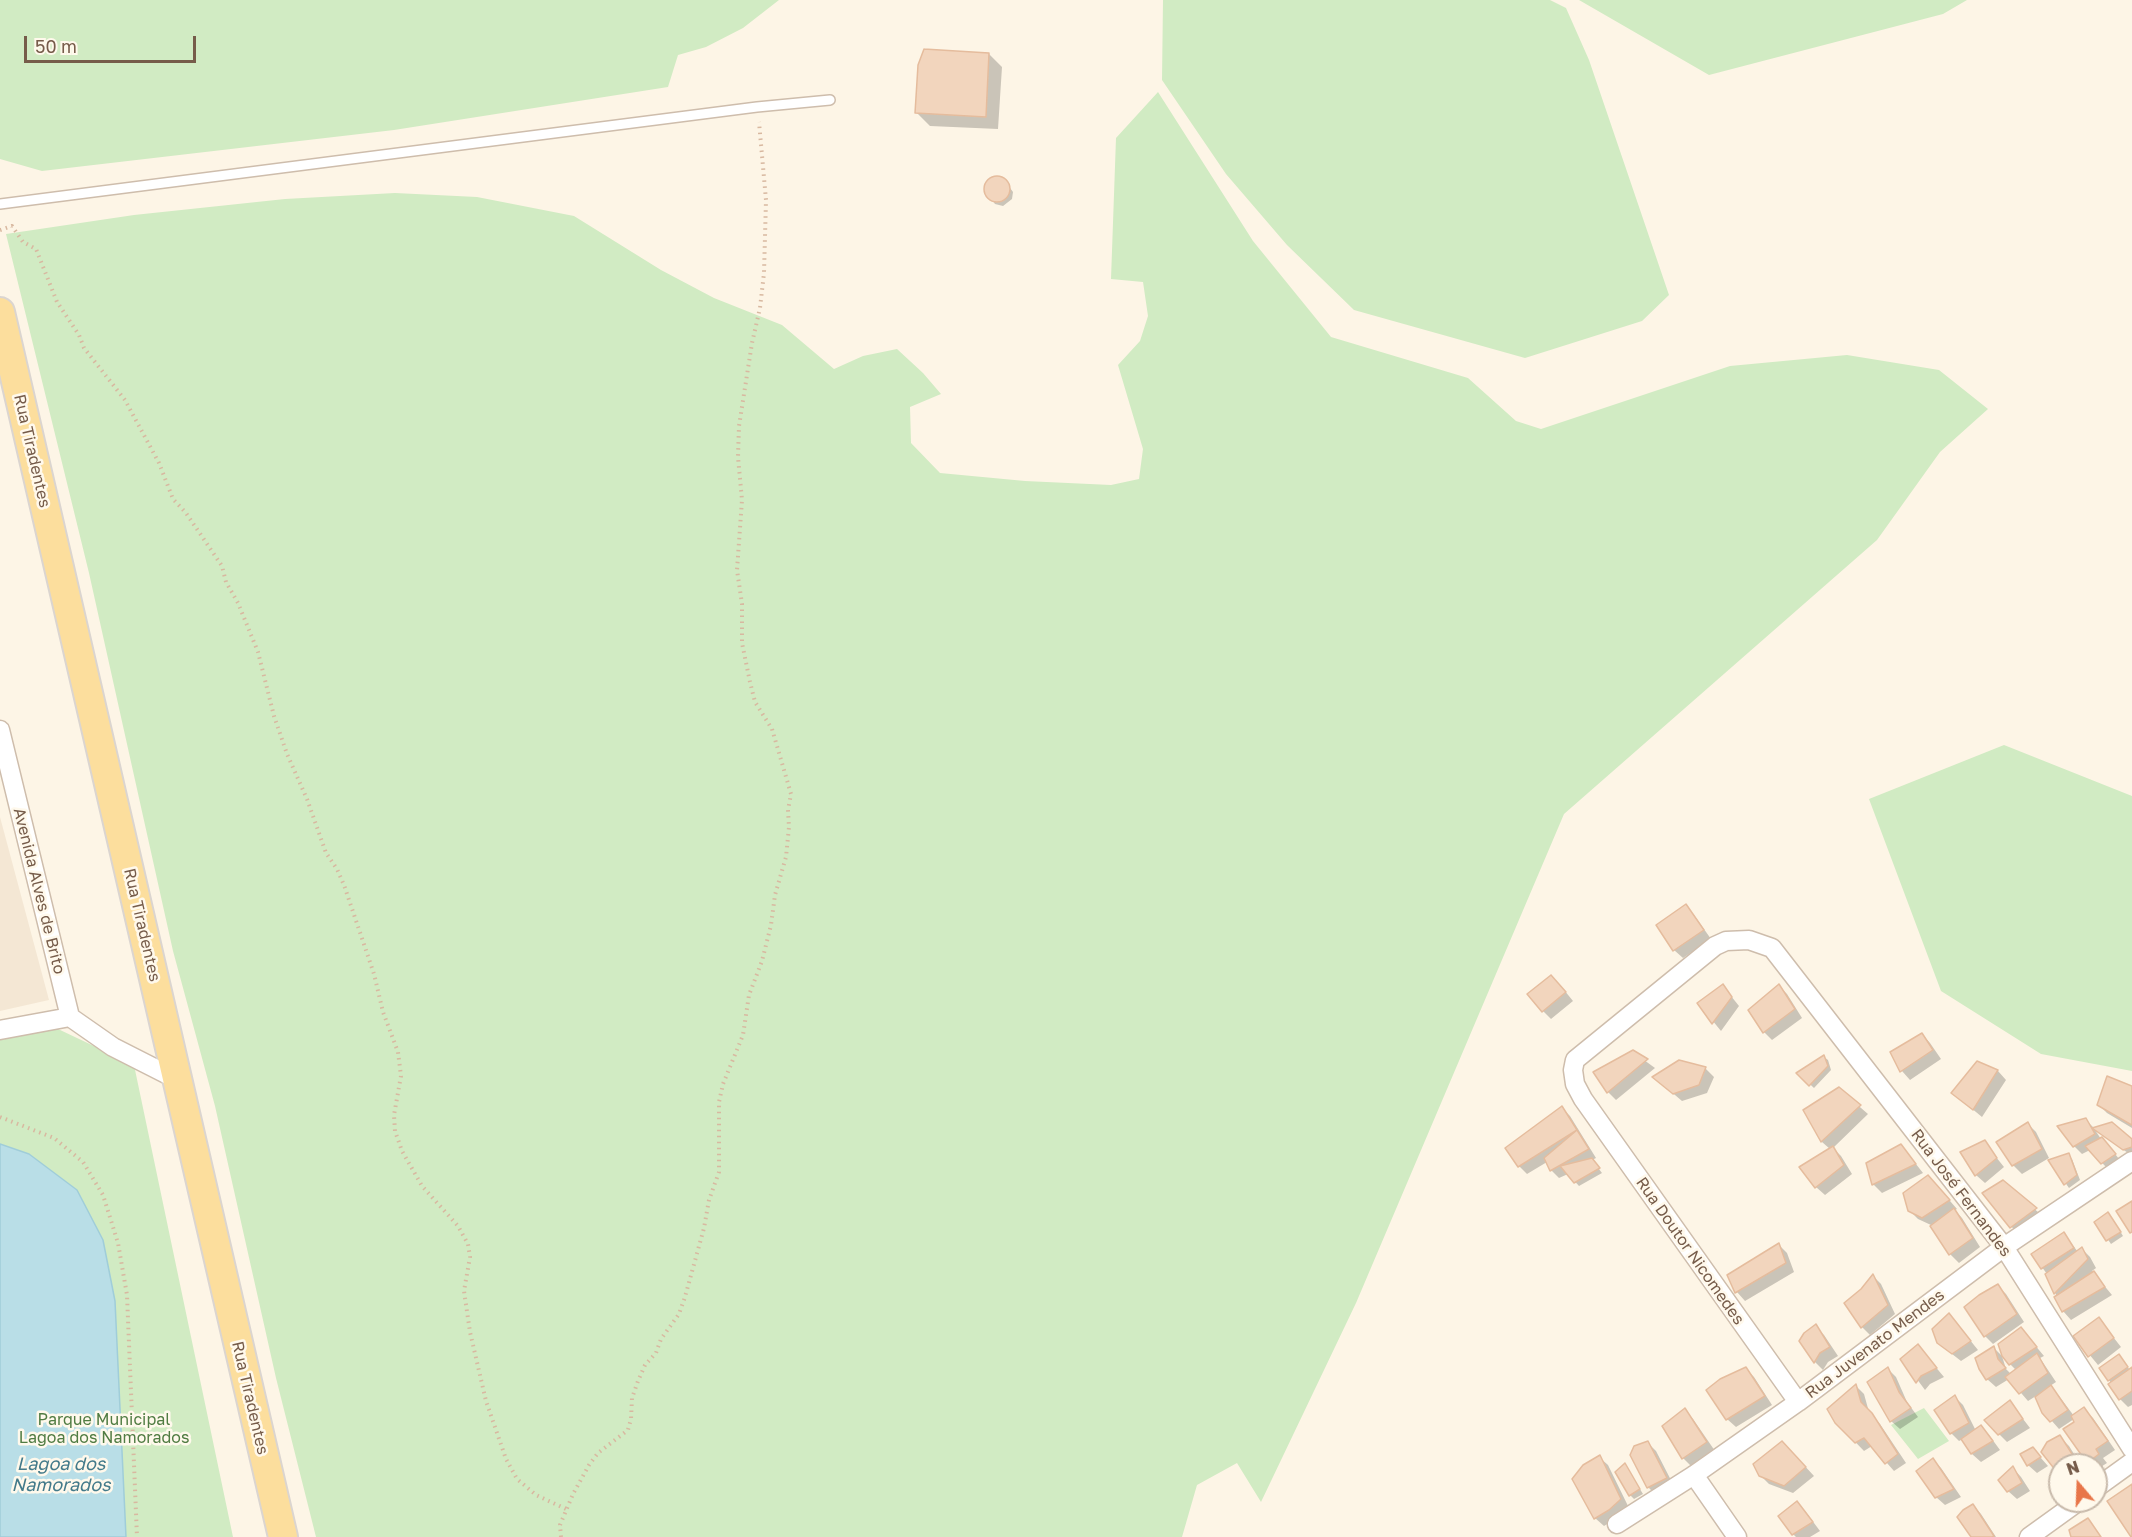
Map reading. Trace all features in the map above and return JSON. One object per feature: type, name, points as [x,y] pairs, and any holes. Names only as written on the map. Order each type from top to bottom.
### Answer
[{"type":"main road","name":"Rua Tiradentes","points":[[0,312],[283,1537]]},
{"type":"street","name":"Avenida Alves de Brito","points":[[0,730],[70,1017]]},
{"type":"street","name":"Rua Doutor Nicomedes","points":[[1772,948],[1749,940],[1726,941],[1715,946],[1575,1060],[1573,1070],[1575,1084],[1583,1099],[1798,1402]]},
{"type":"street","name":"Rua José Fernandes","points":[[1772,948],[2004,1247],[2132,1449]]},
{"type":"street","points":[[0,1030],[70,1017],[113,1047],[176,1079]]},
{"type":"street","name":"Rua Juvenato Mendes","points":[[1617,1524],[1694,1475],[1798,1402],[2004,1247],[2132,1161]]},
{"type":"street","points":[[2108,1479],[2132,1462]]},
{"type":"street","points":[[1694,1475],[1737,1537]]},
{"type":"street","points":[[2030,1537],[2063,1513]]},
{"type":"lane","points":[[0,204],[757,107],[830,100]]},
{"type":"path","points":[[561,1537],[560,1525],[580,1479],[598,1453],[628,1430],[632,1398],[638,1381],[645,1365],[656,1353],[661,1339],[679,1314],[685,1297],[704,1228],[709,1200],[719,1173],[719,1102],[723,1084],[743,1035],[749,995],[762,961],[771,925],[775,895],[786,857],[790,794],[772,729],[755,702],[750,682],[742,643],[742,604],[737,570],[742,500],[738,457],[739,426],[764,273],[766,200],[757,107]]},
{"type":"path","points":[[0,230],[12,226],[23,242],[36,249],[57,302],[79,335],[84,348],[125,400],[159,463],[173,499],[186,513],[222,566],[226,582],[238,603],[258,652],[274,716],[287,754],[307,799],[326,853],[337,869],[350,901],[374,974],[380,1003],[398,1052],[401,1076],[394,1115],[395,1131],[402,1151],[422,1186],[458,1226],[468,1244],[470,1257],[464,1291],[470,1332],[486,1401],[506,1459],[517,1479],[543,1499],[566,1509]]},
{"type":"path","points":[[0,1117],[54,1138],[82,1162],[103,1195],[118,1243],[127,1295],[137,1537]]},
{"type":"shaded area","points":[[0,817],[49,1000],[0,1011]]},
{"type":"green space","points":[[0,0],[779,0],[743,28],[706,47],[678,55],[668,87],[394,130],[42,171],[0,159]]},
{"type":"green space","points":[[1163,0],[1550,0],[1566,8],[1589,60],[1669,295],[1642,321],[1525,358],[1354,310],[1287,245],[1226,174],[1162,80]]},
{"type":"green space","points":[[1579,0],[1967,0],[1943,14],[1709,75]]},
{"type":"green space","points":[[1158,92],[1253,241],[1331,337],[1468,378],[1516,421],[1541,429],[1730,366],[1847,355],[1939,370],[1988,409],[1940,452],[1877,540],[1564,814],[1356,1303],[1261,1502],[1237,1463],[1197,1485],[1182,1537],[316,1537],[276,1378],[215,1106],[173,951],[89,573],[6,234],[134,215],[285,199],[395,193],[477,197],[574,216],[661,270],[714,298],[782,325],[834,369],[863,356],[897,349],[923,373],[941,394],[910,407],[911,443],[940,473],[1025,481],[1111,485],[1139,479],[1143,449],[1118,365],[1140,341],[1148,316],[1143,282],[1111,279],[1116,138]]},
{"type":"green space","points":[[2004,745],[2132,796],[2132,1071],[2041,1054],[1941,991],[1869,799]]},
{"type":"green space","name":"Parque Municipal Lagoa dos Namorados","points":[[58,1029],[134,1065],[233,1537],[0,1537],[0,1040]]},
{"type":"green space","points":[[1924,1408],[1949,1441],[1918,1459],[1891,1425]]},
{"type":"water","name":"Lagoa dos Namorados","points":[[0,1144],[29,1154],[77,1190],[103,1240],[115,1301],[126,1537],[0,1537]]},
{"type":"building","points":[[924,49],[989,53],[986,117],[915,113],[918,65]]},
{"type":"building","points":[[997,176],[1006,180],[1010,189],[1006,198],[997,202],[988,198],[984,189],[988,180]]},
{"type":"building","points":[[1686,904],[1704,930],[1673,951],[1656,925]]},
{"type":"building","points":[[1551,975],[1566,992],[1542,1012],[1527,994]]},
{"type":"building","points":[[1723,984],[1732,997],[1712,1024],[1697,1003]]},
{"type":"building","points":[[1779,984],[1795,1009],[1763,1033],[1748,1010]]},
{"type":"building","points":[[1922,1033],[1933,1050],[1900,1072],[1890,1052]]},
{"type":"building","points":[[1633,1050],[1648,1059],[1607,1093],[1593,1072]]},
{"type":"building","points":[[1824,1055],[1828,1066],[1809,1086],[1796,1073]]},
{"type":"building","points":[[1679,1060],[1706,1067],[1699,1085],[1673,1094],[1652,1077]]},
{"type":"building","points":[[1977,1061],[1998,1070],[1973,1110],[1951,1093]]},
{"type":"building","points":[[2107,1076],[2132,1086],[2132,1125],[2097,1105]]},
{"type":"building","points":[[1839,1087],[1861,1105],[1821,1142],[1803,1110]]},
{"type":"building","points":[[1562,1106],[1577,1130],[1518,1167],[1505,1148]]},
{"type":"building","points":[[2086,1118],[2095,1134],[2073,1147],[2057,1126]]},
{"type":"building","points":[[2028,1122],[2042,1149],[2012,1166],[1996,1142]]},
{"type":"building","points":[[2112,1122],[2132,1139],[2132,1147],[2123,1150],[2092,1128]]},
{"type":"building","points":[[1577,1130],[1589,1149],[1550,1171],[1544,1158]]},
{"type":"building","points":[[2102,1137],[2116,1154],[2101,1164],[2085,1146]]},
{"type":"building","points":[[1985,1140],[1997,1158],[1975,1176],[1960,1152]]},
{"type":"building","points":[[1901,1144],[1916,1164],[1872,1185],[1866,1163]]},
{"type":"building","points":[[1833,1146],[1844,1165],[1815,1188],[1799,1167]]},
{"type":"building","points":[[2069,1153],[2077,1175],[2064,1185],[2048,1160]]},
{"type":"building","points":[[1592,1158],[1600,1168],[1574,1183],[1560,1166]]},
{"type":"building","points":[[1928,1175],[1950,1200],[1922,1218],[1908,1211],[1903,1193]]},
{"type":"building","points":[[2003,1180],[2037,1208],[2010,1228],[1982,1193]]},
{"type":"building","points":[[2132,1201],[2132,1232],[2130,1233],[2116,1211]]},
{"type":"building","points":[[1954,1208],[1973,1238],[1949,1255],[1930,1226]]},
{"type":"building","points":[[2108,1212],[2121,1232],[2106,1241],[2094,1222]]},
{"type":"building","points":[[2064,1232],[2074,1248],[2041,1269],[2031,1254]]},
{"type":"building","points":[[1779,1243],[1786,1263],[1735,1293],[1727,1275]]},
{"type":"building","points":[[2082,1247],[2088,1259],[2054,1294],[2045,1274]]},
{"type":"building","points":[[2094,1271],[2105,1287],[2062,1312],[2054,1297]]},
{"type":"building","points":[[1873,1274],[1888,1305],[1861,1328],[1844,1303],[1861,1289]]},
{"type":"building","points":[[1998,1284],[2017,1314],[1984,1337],[1964,1307]]},
{"type":"building","points":[[1949,1313],[1971,1341],[1952,1354],[1937,1343],[1932,1329]]},
{"type":"building","points":[[2099,1317],[2114,1338],[2088,1357],[2073,1336]]},
{"type":"building","points":[[1816,1324],[1830,1347],[1820,1353],[1814,1363],[1799,1341],[1804,1333]]},
{"type":"building","points":[[2021,1327],[2037,1347],[2009,1365],[2002,1356],[1998,1344]]},
{"type":"building","points":[[1918,1344],[1937,1368],[1921,1376],[1916,1383],[1900,1359]]},
{"type":"building","points":[[1994,1346],[1998,1359],[2006,1368],[1986,1380],[1975,1358]]},
{"type":"building","points":[[2037,1353],[2048,1373],[2019,1394],[2005,1377]]},
{"type":"building","points":[[2119,1354],[2128,1367],[2108,1381],[2099,1368]]},
{"type":"building","points":[[1746,1367],[1765,1396],[1726,1420],[1706,1390],[1720,1379]]},
{"type":"building","points":[[1888,1367],[1899,1392],[1911,1408],[1890,1422],[1867,1382]]},
{"type":"building","points":[[2132,1367],[2132,1391],[2119,1400],[2108,1384]]},
{"type":"building","points":[[1856,1384],[1861,1402],[1872,1413],[1898,1454],[1885,1464],[1864,1438],[1855,1443],[1835,1423],[1827,1409]]},
{"type":"building","points":[[2051,1385],[2068,1410],[2050,1422],[2042,1413],[2035,1397]]},
{"type":"building","points":[[1955,1395],[1969,1423],[1950,1434],[1934,1410]]},
{"type":"building","points":[[2010,1400],[2023,1419],[1998,1435],[1984,1420]]},
{"type":"building","points":[[2084,1407],[2108,1441],[2096,1449],[2098,1453],[2080,1453],[2063,1429],[2074,1422],[2071,1416]]},
{"type":"building","points":[[1685,1408],[1707,1442],[1682,1459],[1662,1426]]},
{"type":"building","points":[[1981,1425],[1993,1441],[1971,1454],[1961,1439]]},
{"type":"building","points":[[2060,1435],[2071,1453],[2048,1453],[2048,1461],[2041,1452],[2047,1442]]},
{"type":"building","points":[[1648,1441],[1667,1478],[1647,1488],[1630,1455],[1634,1446]]},
{"type":"building","points":[[1782,1441],[1806,1467],[1784,1486],[1759,1476],[1753,1464]]},
{"type":"building","points":[[2033,1447],[2041,1457],[2027,1466],[2020,1454]]},
{"type":"building","points":[[1600,1455],[1621,1499],[1594,1519],[1572,1479],[1583,1465]]},
{"type":"building","points":[[1933,1458],[1954,1489],[1935,1498],[1916,1471]]},
{"type":"building","points":[[1625,1463],[1640,1489],[1629,1496],[1615,1472]]},
{"type":"building","points":[[2013,1466],[2022,1483],[2007,1492],[1998,1480]]},
{"type":"building","points":[[2132,1484],[2132,1537],[2108,1502]]},
{"type":"building","points":[[1797,1501],[1813,1522],[1792,1535],[1778,1516]]},
{"type":"building","points":[[1973,1504],[1994,1536],[1971,1537],[1957,1517]]},
{"type":"building","points":[[2088,1518],[2101,1537],[2071,1537],[2069,1530]]}]
